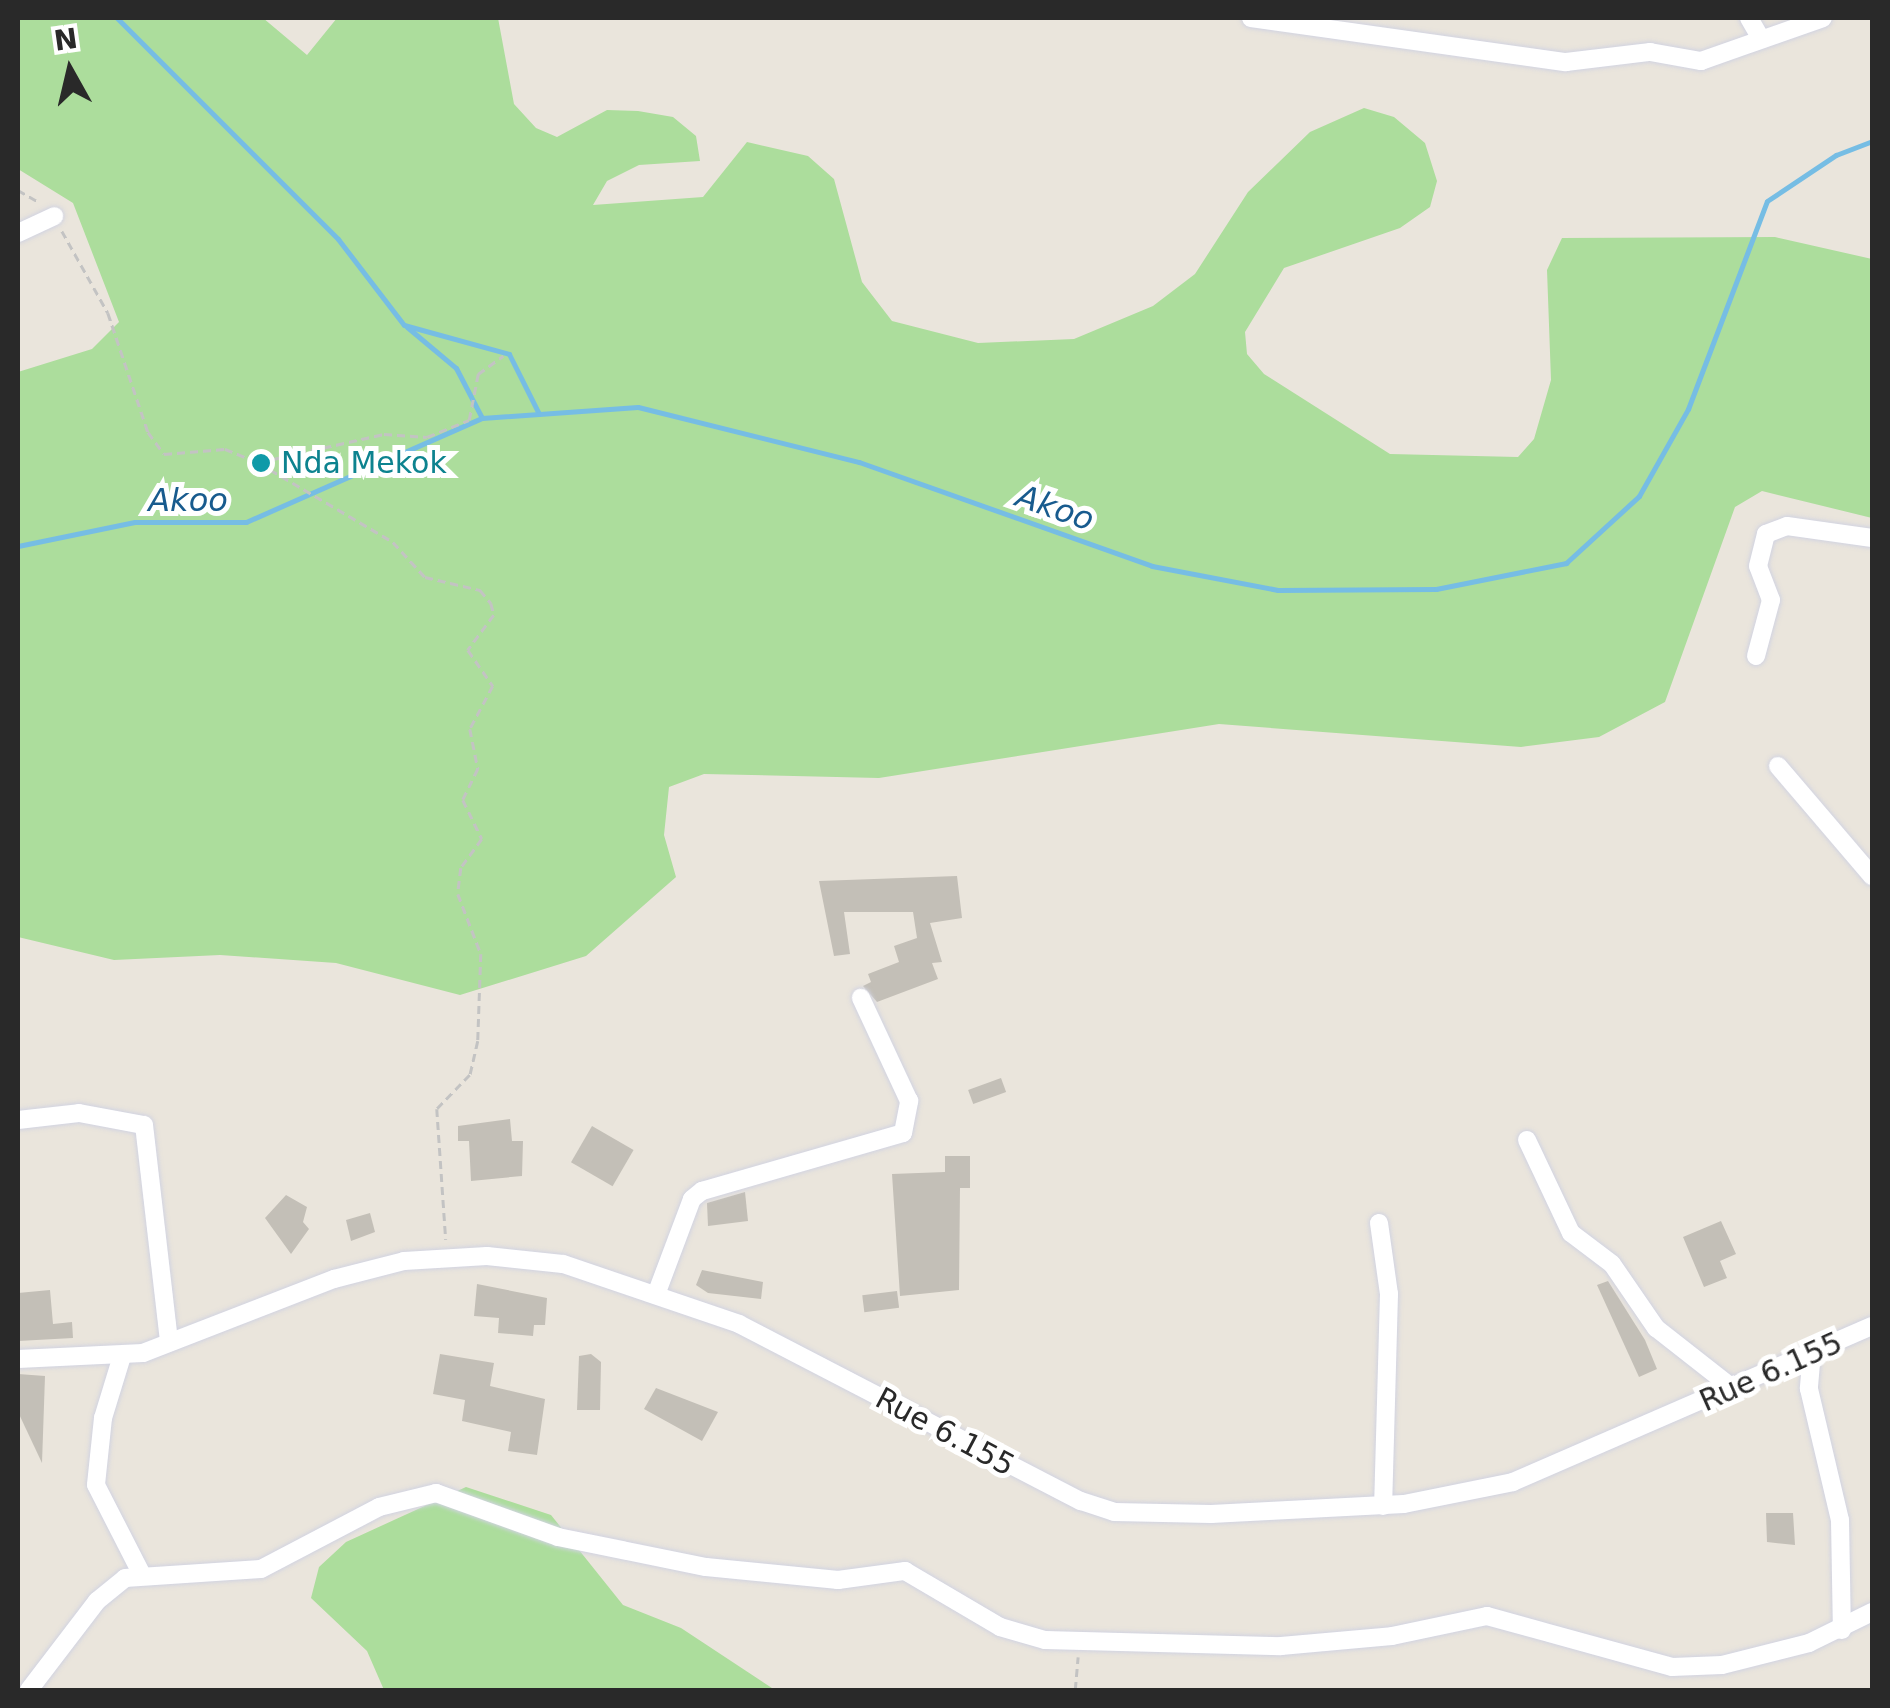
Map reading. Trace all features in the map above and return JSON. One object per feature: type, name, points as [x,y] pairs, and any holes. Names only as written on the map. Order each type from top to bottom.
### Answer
[{"type":"street","points":[[1251,18],[1566,62],[1650,52],[1702,61],[1822,18]]},
{"type":"street","points":[[1749,18],[1760,38]]},
{"type":"street","points":[[18,233],[54,216]]},
{"type":"street","points":[[1756,656],[1771,600],[1758,566],[1766,534],[1787,526],[1872,538]]},
{"type":"street","points":[[1778,766],[1872,876]]},
{"type":"street","points":[[657,1292],[692,1200],[702,1191],[903,1134],[910,1101],[861,998]]},
{"type":"street","points":[[18,1120],[79,1113],[144,1125],[152,1140],[169,1342]]},
{"type":"street","points":[[1527,1140],[1571,1233],[1612,1264],[1656,1328],[1730,1386]]},
{"type":"street","points":[[1378,1223],[1389,1294],[1383,1506]]},
{"type":"street","name":"Rue 6.155","points":[[18,1358],[122,1356],[334,1279],[448,1256],[563,1264],[657,1292],[739,1324],[1035,1481],[1114,1512],[1383,1506],[1514,1482],[1650,1430],[1730,1386],[1872,1326]]},
{"type":"street","points":[[1812,1352],[1809,1389],[1840,1520],[1842,1630]]},
{"type":"street","points":[[122,1356],[102,1418],[96,1484],[141,1573]]},
{"type":"street","points":[[29,1690],[97,1600],[141,1573],[261,1569],[379,1507],[436,1494],[558,1538],[706,1567],[838,1580],[905,1571],[1012,1632],[1080,1641],[1281,1646],[1392,1636],[1487,1616],[1672,1667],[1722,1665],[1842,1630],[1872,1612]]},
{"type":"path","points":[[18,190],[54,216],[128,359],[153,443],[174,456],[226,449],[259,462],[393,542],[425,577],[480,590],[494,615],[468,650],[493,686],[470,729],[478,768],[463,800],[482,838],[461,868],[458,894],[481,954],[477,1062],[438,1109],[448,1256]]},
{"type":"path","points":[[259,462],[384,434],[428,436],[469,420],[478,374],[503,356]]},
{"type":"path","points":[[1075,1690],[1080,1641]]},
{"type":"green space","points":[[18,18],[263,18],[307,55],[337,18],[498,18],[514,104],[536,128],[557,137],[607,110],[638,111],[673,117],[696,136],[700,161],[639,165],[607,181],[593,205],[703,197],[747,142],[808,156],[834,179],[862,282],[892,321],[978,343],[1074,339],[1153,306],[1195,274],[1248,192],[1310,132],[1364,108],[1394,117],[1425,143],[1437,181],[1430,207],[1400,228],[1284,268],[1245,332],[1247,354],[1264,374],[1390,454],[1518,457],[1534,439],[1551,380],[1547,270],[1562,238],[1775,237],[1872,259],[1872,518],[1762,491],[1735,507],[1665,702],[1599,737],[1521,747],[1219,724],[879,778],[704,774],[669,787],[664,835],[676,877],[586,956],[460,995],[336,963],[220,955],[114,960],[18,937],[18,372],[92,349],[119,322],[73,203],[18,169]]},
{"type":"green space","points":[[466,1487],[551,1515],[623,1605],[681,1628],[775,1690],[384,1690],[367,1651],[311,1598],[319,1567],[346,1542]]},
{"type":"building","points":[[957,876],[962,918],[930,923],[942,962],[932,963],[938,979],[877,1002],[863,986],[871,982],[868,974],[899,962],[894,946],[917,938],[913,912],[844,912],[850,954],[834,956],[819,881]]},
{"type":"building","points":[[1001,1078],[1006,1092],[973,1104],[968,1090]]},
{"type":"building","points":[[510,1119],[512,1141],[523,1141],[522,1176],[471,1181],[469,1141],[458,1141],[458,1126]]},
{"type":"building","points":[[592,1126],[634,1150],[613,1186],[571,1162]]},
{"type":"building","points":[[945,1156],[970,1156],[970,1188],[960,1188],[959,1290],[900,1296],[892,1174],[945,1172]]},
{"type":"building","points":[[745,1192],[748,1221],[708,1226],[707,1203]]},
{"type":"building","points":[[286,1195],[307,1207],[303,1222],[309,1229],[291,1254],[265,1218]]},
{"type":"building","points":[[370,1213],[375,1232],[351,1241],[346,1220]]},
{"type":"building","points":[[1721,1221],[1736,1254],[1720,1261],[1727,1278],[1704,1287],[1683,1237]]},
{"type":"building","points":[[702,1270],[763,1282],[761,1299],[708,1293],[696,1285]]},
{"type":"building","points":[[1608,1281],[1645,1340],[1657,1369],[1639,1377],[1597,1285]]},
{"type":"building","points":[[477,1284],[547,1298],[545,1325],[534,1325],[533,1336],[498,1333],[499,1318],[474,1316]]},
{"type":"building","points":[[50,1290],[53,1324],[72,1322],[73,1338],[18,1341],[18,1293]]},
{"type":"building","points":[[897,1291],[899,1308],[864,1312],[862,1295]]},
{"type":"building","points":[[440,1354],[494,1363],[490,1386],[545,1399],[537,1455],[508,1451],[511,1432],[462,1421],[465,1400],[433,1394]]},
{"type":"building","points":[[591,1354],[601,1362],[600,1410],[577,1410],[579,1356]]},
{"type":"building","points":[[18,1374],[45,1376],[42,1463],[18,1412]]},
{"type":"building","points":[[656,1388],[718,1412],[702,1441],[644,1409]]},
{"type":"building","points":[[1766,1513],[1793,1513],[1795,1545],[1767,1542]]},
{"type":"waterway","points":[[117,18],[338,239],[404,325],[509,354],[539,414]]},
{"type":"waterway","name":"Akoo","points":[[18,546],[135,522],[246,522],[482,418],[638,407],[859,462],[1152,566],[1278,590],[1436,589],[1566,563],[1639,496],[1688,409],[1767,201],[1836,155],[1872,141]]},
{"type":"waterway","points":[[407,327],[456,368],[482,418]]},
{"type":"place","name":"Nda Mekok","points":[[261,463]]}]
